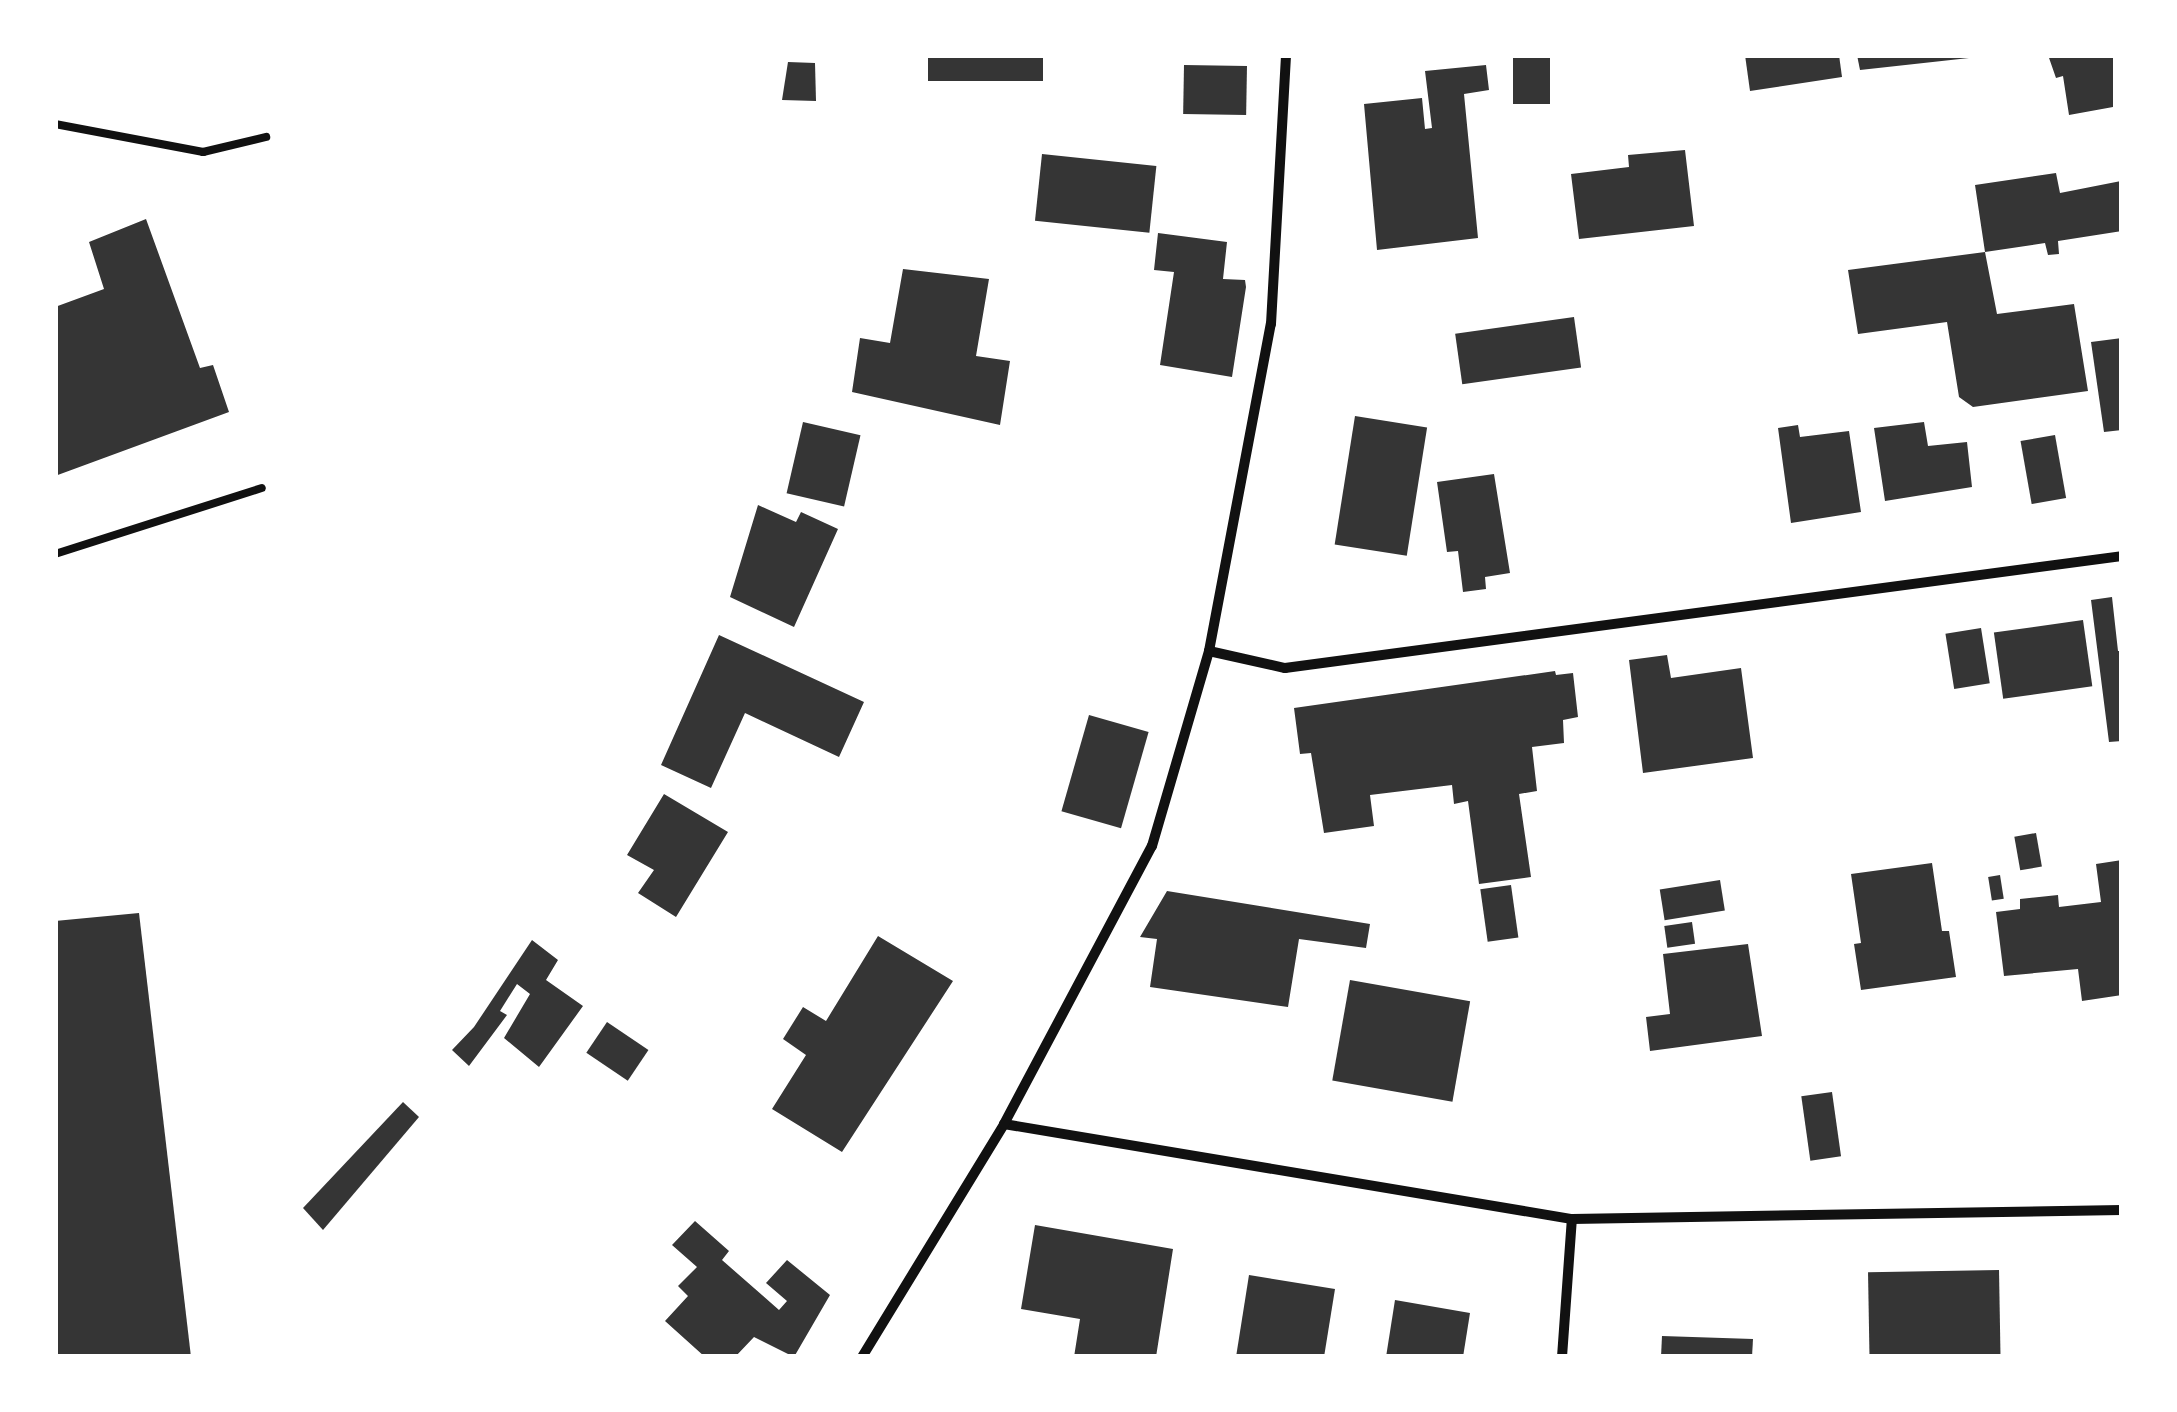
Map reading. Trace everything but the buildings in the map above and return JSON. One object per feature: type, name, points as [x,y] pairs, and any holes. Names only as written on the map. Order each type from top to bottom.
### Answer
[{"type":"street","points":[[862,1357],[1004,1124],[1152,846],[1209,651],[1271,324],[1286,55]]},
{"type":"street","points":[[1209,651],[1285,668],[2122,556]]},
{"type":"street","points":[[1004,1124],[1572,1219],[2122,1210]]},
{"type":"street","points":[[1562,1357],[1572,1219]]},
{"type":"lane","points":[[55,124],[204,152],[266,138]]},
{"type":"lane","points":[[55,554],[262,488]]}]
